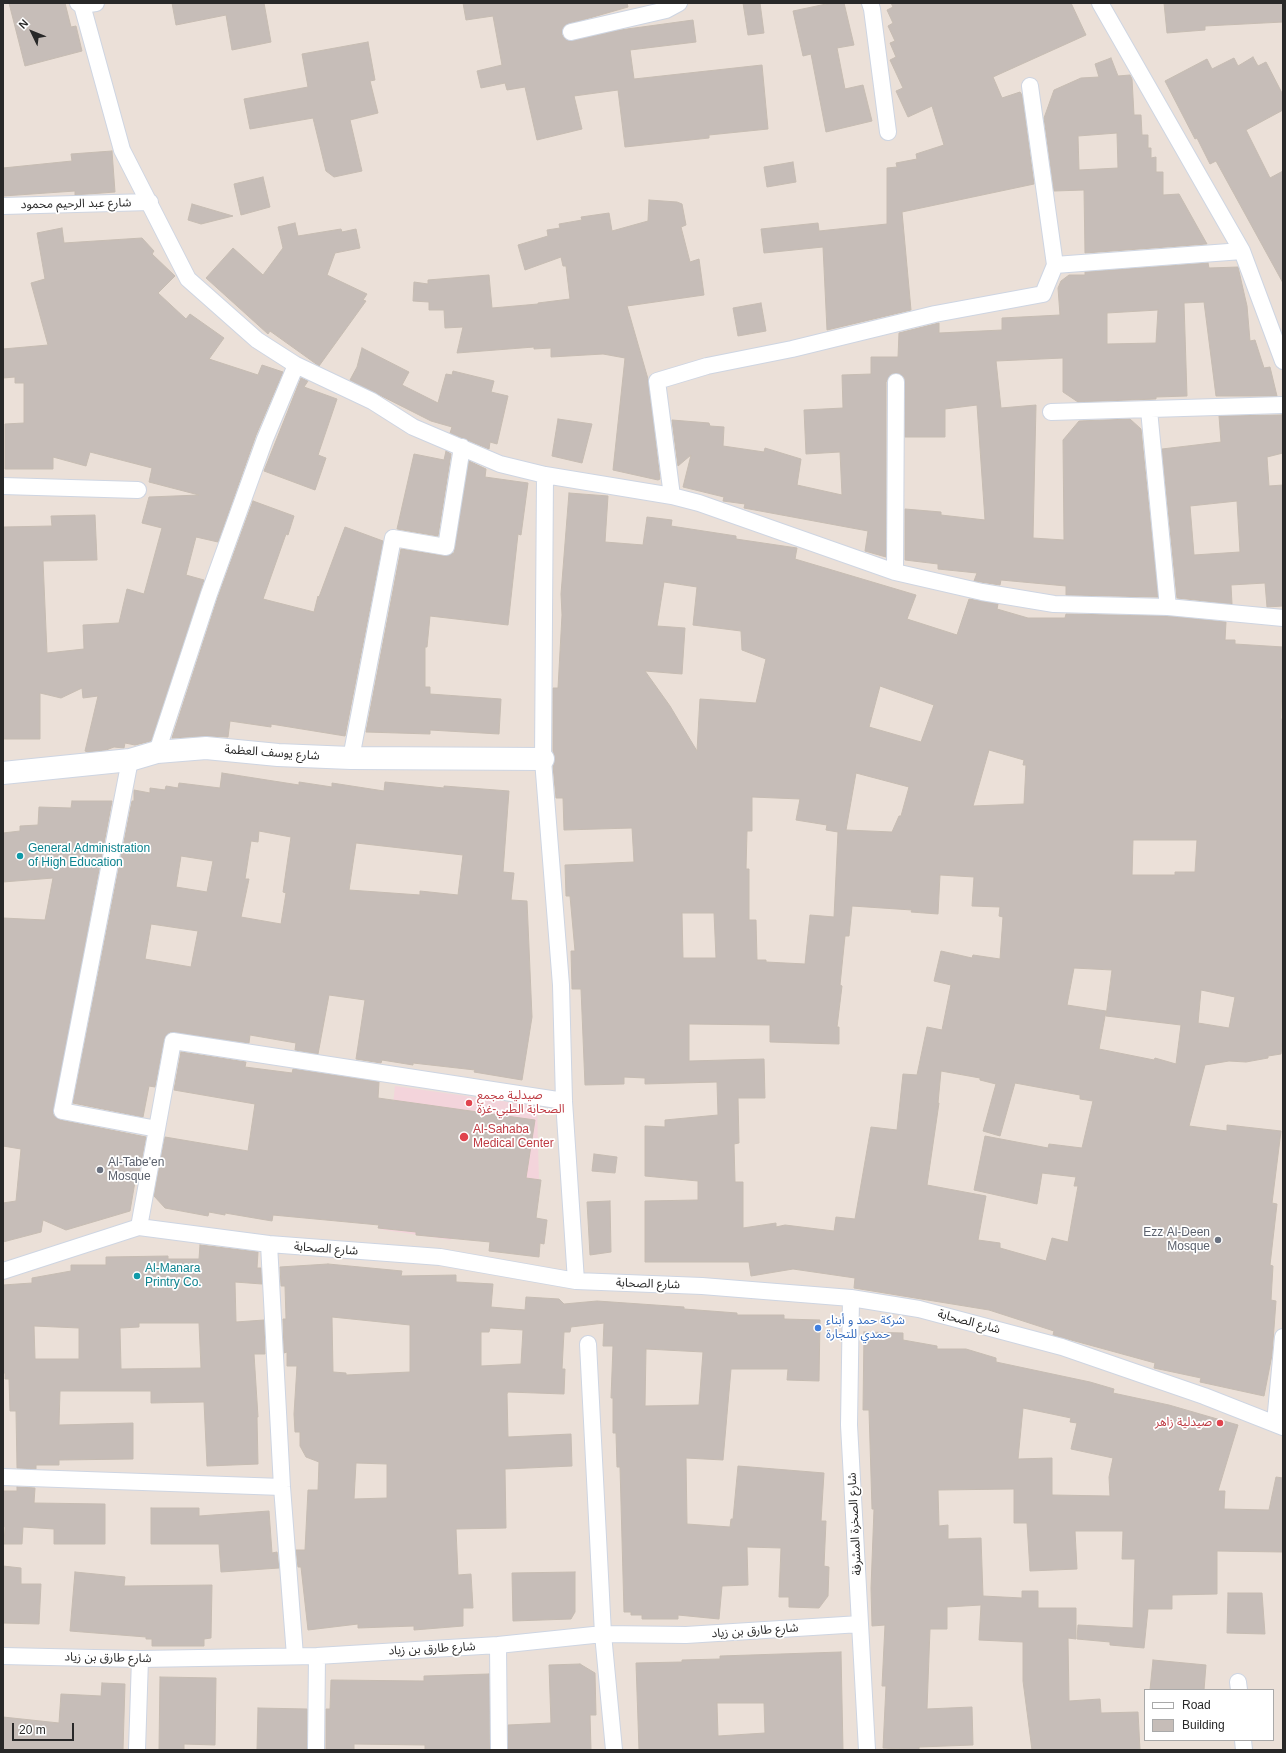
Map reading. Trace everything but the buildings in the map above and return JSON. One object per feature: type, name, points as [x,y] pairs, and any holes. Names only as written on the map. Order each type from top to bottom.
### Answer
[{"type":"street","points":[[571,32],[666,10],[679,3]]},
{"type":"street","points":[[870,3],[888,132]]},
{"type":"street","points":[[1100,3],[1242,251],[1283,361]]},
{"type":"street","points":[[85,4],[122,150],[150,202],[188,279],[257,340],[296,365],[372,400],[413,427],[500,464],[545,475],[672,496],[698,503],[895,572],[982,592],[1054,604],[1168,607],[1283,618]]},
{"type":"street","points":[[672,496],[657,381],[706,366],[792,349],[935,314],[1043,294],[1055,265],[1030,86]]},
{"type":"street","name":"شارع عبد الرحيم محمود","points":[[3,206],[150,202]]},
{"type":"street","points":[[1055,265],[1242,251]]},
{"type":"street","points":[[157,752],[215,579],[265,439],[296,365]]},
{"type":"street","points":[[895,572],[896,382]]},
{"type":"street","points":[[1051,412],[1283,405]]},
{"type":"street","points":[[1149,410],[1168,607]]},
{"type":"street","points":[[351,758],[393,538],[446,548],[462,447]]},
{"type":"street","points":[[545,475],[543,759],[561,985],[564,1101],[576,1281]]},
{"type":"street","points":[[3,486],[138,490]]},
{"type":"street","name":"شارع يوسف العظمة","points":[[3,772],[130,760],[157,752],[206,748],[278,755],[351,758],[543,759]]},
{"type":"street","points":[[130,760],[62,1111],[157,1129]]},
{"type":"street","points":[[139,1227],[173,1041],[564,1101]]},
{"type":"street","name":"شارع الصحابة","points":[[3,1271],[139,1227],[269,1244],[440,1257],[576,1281],[702,1286],[851,1298],[919,1309],[1062,1347],[1204,1396],[1279,1425]]},
{"type":"street","points":[[269,1244],[282,1487],[296,1656]]},
{"type":"street","name":"شارع الصخرة المشرفة","points":[[851,1298],[849,1425],[867,1750]]},
{"type":"street","points":[[1279,1425],[1283,1337]]},
{"type":"street","points":[[588,1344],[603,1634],[614,1750]]},
{"type":"street","points":[[3,1477],[282,1487]]},
{"type":"street","name":"شارع طارق بن زياد","points":[[3,1656],[140,1659],[317,1656],[498,1645],[603,1634],[686,1635],[860,1624]]},
{"type":"street","points":[[498,1645],[499,1750]]},
{"type":"street","points":[[316,1750],[317,1656]]},
{"type":"street","points":[[137,1750],[140,1659]]},
{"type":"shaded area","name":"Al-Sahaba Medical Center","points":[[395,1086],[537,1106],[539,1181],[461,1169],[451,1240],[379,1229]]},
{"type":"place","name":"General Administration of High Education","points":[[20,856]]},
{"type":"place","name":"صيدلية مجمع الصحابة الطبي-غزة","points":[[469,1103]]},
{"type":"place","name":"Al-Sahaba Medical Center","points":[[464,1137]]},
{"type":"place","name":"Al-Tabe'en Mosque","points":[[100,1170]]},
{"type":"place","name":"Ezz Al-Deen Mosque","points":[[1218,1240]]},
{"type":"place","name":"Al-Manara Printry Co.","points":[[137,1276]]},
{"type":"place","name":"شركة حمد و أبناء حمدي للتجارة","points":[[818,1328]]},
{"type":"place","name":"صيدلية زاهر","points":[[1220,1423]]}]
